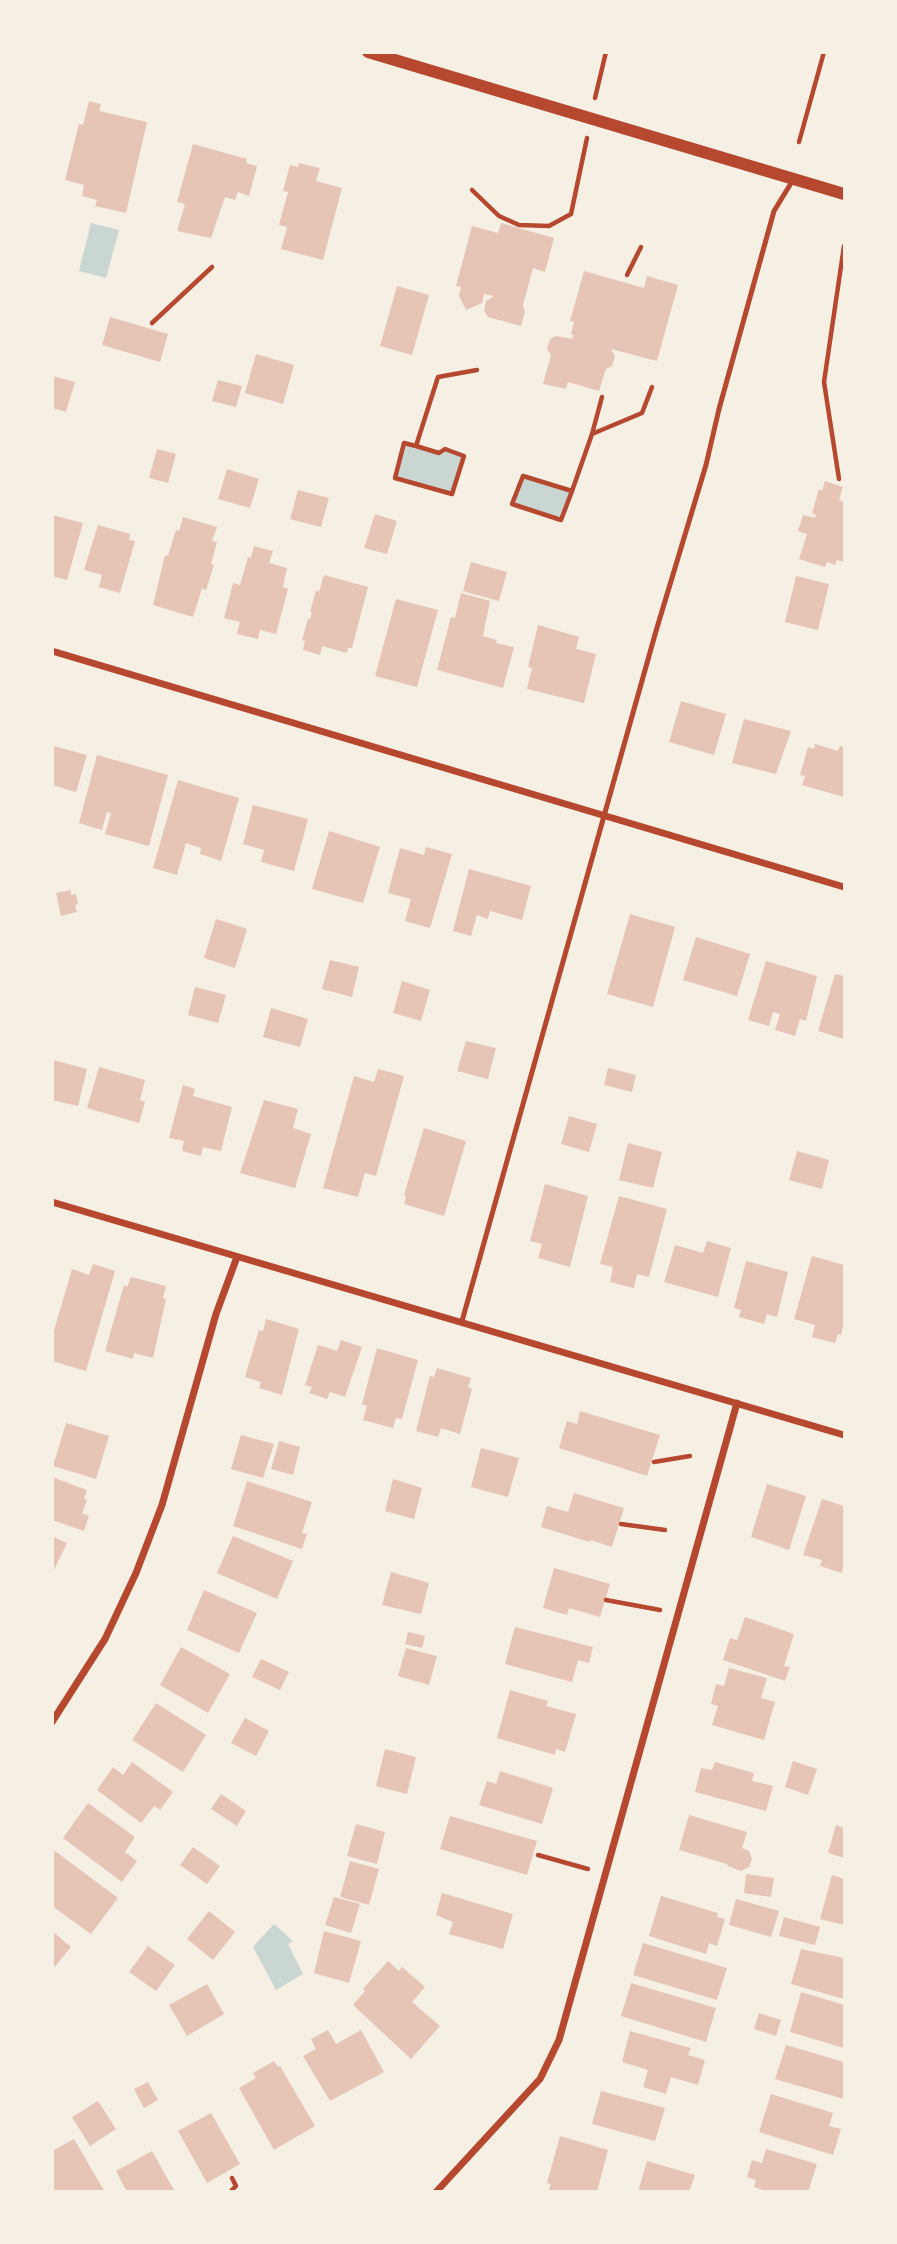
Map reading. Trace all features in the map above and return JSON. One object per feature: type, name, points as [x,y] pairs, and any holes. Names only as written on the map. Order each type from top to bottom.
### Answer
[{"type":"street","points":[[368,52],[845,194]]},
{"type":"street","points":[[52,651],[845,887]]},
{"type":"street","points":[[52,1202],[845,1435]]},
{"type":"street","points":[[52,1722],[105,1639],[136,1573],[162,1504],[216,1314],[237,1257]]},
{"type":"street","points":[[436,2192],[540,2080],[559,2040],[737,1403]]},
{"type":"lane","points":[[462,1321],[604,814],[706,465],[774,211],[794,178]]},
{"type":"path","points":[[472,190],[499,216],[519,225],[549,226],[571,214],[606,52]]},
{"type":"path","points":[[799,142],[824,52]]},
{"type":"path","points":[[839,479],[824,382],[845,246]]},
{"type":"path","points":[[627,275],[641,247]]},
{"type":"path","points":[[152,323],[212,267]]},
{"type":"path","points":[[416,446],[438,377],[477,370]]},
{"type":"path","points":[[592,434],[642,413],[652,387]]},
{"type":"path","points":[[572,491],[523,476],[512,505],[561,520],[572,491],[592,434],[602,397]]},
{"type":"path","points":[[404,443],[416,446],[439,453],[445,449],[464,456],[452,494],[395,478],[404,443]]},
{"type":"path","points":[[654,1462],[690,1456]]},
{"type":"path","points":[[621,1524],[665,1530]]},
{"type":"path","points":[[606,1600],[644,1605],[678,1614]]},
{"type":"path","points":[[538,1855],[605,1875]]},
{"type":"path","points":[[230,2192],[236,2186],[232,2178]]},
{"type":"shaded area","points":[[91,223],[119,230],[106,278],[79,271]]},
{"type":"shaded area","points":[[404,443],[439,453],[445,449],[464,456],[452,494],[395,478]]},
{"type":"shaded area","points":[[523,476],[572,491],[561,520],[512,504]]},
{"type":"shaded area","points":[[274,1924],[293,1941],[288,1944],[303,1974],[276,1990],[253,1947]]},
{"type":"building","points":[[89,101],[101,104],[99,111],[147,122],[126,213],[95,206],[97,200],[82,196],[84,185],[65,180],[79,124],[83,125]]},
{"type":"building","points":[[193,144],[247,159],[246,163],[257,166],[249,196],[238,192],[235,200],[225,197],[211,238],[177,231],[185,204],[177,202]]},
{"type":"building","points":[[299,163],[320,168],[316,181],[342,188],[323,260],[281,249],[287,227],[279,225],[288,192],[283,191],[290,165],[298,167]]},
{"type":"building","points":[[501,223],[554,238],[545,272],[533,268],[523,305],[525,312],[521,326],[488,317],[484,311],[486,301],[494,296],[484,294],[482,303],[466,310],[459,296],[461,287],[456,286],[472,226],[498,233]]},
{"type":"building","points":[[584,271],[644,288],[647,276],[678,285],[657,361],[611,349],[615,356],[612,366],[606,369],[599,391],[568,382],[566,389],[543,384],[551,355],[547,349],[550,339],[556,336],[572,339],[574,335],[571,334],[574,322],[570,321]]},
{"type":"building","points":[[397,286],[429,295],[412,355],[380,346]]},
{"type":"building","points":[[110,317],[168,334],[160,362],[102,345]]},
{"type":"building","points":[[256,354],[294,365],[283,404],[245,393]]},
{"type":"building","points":[[52,376],[75,382],[66,412],[52,408]]},
{"type":"building","points":[[218,380],[242,386],[236,407],[212,401]]},
{"type":"building","points":[[157,449],[176,454],[168,483],[149,478]]},
{"type":"building","points":[[227,469],[259,479],[250,508],[218,499]]},
{"type":"building","points":[[825,481],[843,487],[839,500],[844,502],[844,562],[837,560],[835,565],[827,562],[825,567],[799,559],[807,534],[798,531],[803,515],[815,518],[816,515],[812,513],[819,489],[822,491]]},
{"type":"building","points":[[298,490],[329,498],[321,527],[290,519]]},
{"type":"building","points":[[375,514],[397,521],[387,554],[364,548]]},
{"type":"building","points":[[52,515],[83,523],[67,580],[52,576]]},
{"type":"building","points":[[183,517],[217,527],[212,541],[217,542],[211,564],[214,565],[206,590],[202,588],[193,617],[153,605],[165,555],[168,556]]},
{"type":"building","points":[[98,525],[130,534],[129,540],[135,541],[120,593],[99,587],[102,575],[84,570]]},
{"type":"building","points":[[254,546],[273,551],[269,563],[287,568],[283,587],[288,589],[276,634],[260,630],[258,639],[237,634],[240,622],[224,618],[233,583],[240,585]]},
{"type":"building","points":[[471,562],[507,572],[499,601],[463,591]]},
{"type":"building","points":[[324,575],[368,587],[352,648],[348,648],[347,653],[322,646],[320,655],[303,650],[305,641],[302,640],[316,590],[319,592]]},
{"type":"building","points":[[796,576],[829,584],[818,630],[785,622]]},
{"type":"building","points":[[461,593],[490,601],[483,636],[497,640],[496,643],[514,647],[503,688],[437,670],[451,617],[455,618]]},
{"type":"building","points":[[396,599],[438,610],[417,687],[375,676]]},
{"type":"building","points":[[538,625],[579,637],[576,649],[596,654],[584,703],[527,689],[532,668],[528,667]]},
{"type":"building","points":[[681,701],[726,714],[714,755],[669,742]]},
{"type":"building","points":[[744,719],[791,731],[776,774],[732,763]]},
{"type":"building","points":[[815,744],[838,751],[840,746],[844,747],[844,797],[802,785],[805,776],[800,775],[808,747],[814,749]]},
{"type":"building","points":[[54,746],[87,755],[76,792],[52,785]]},
{"type":"building","points":[[97,755],[168,775],[149,846],[105,834],[111,813],[107,812],[102,830],[79,823]]},
{"type":"building","points":[[178,780],[239,798],[221,861],[200,854],[201,848],[186,843],[177,875],[153,868]]},
{"type":"building","points":[[253,805],[308,819],[294,871],[261,862],[264,850],[243,844]]},
{"type":"building","points":[[329,831],[380,847],[363,903],[312,889]]},
{"type":"building","points":[[426,847],[452,854],[430,928],[405,921],[411,899],[388,893],[400,848],[424,855]]},
{"type":"building","points":[[469,869],[531,886],[522,920],[490,911],[488,919],[477,915],[471,936],[453,931]]},
{"type":"building","points":[[71,890],[71,895],[76,894],[77,912],[61,916],[56,893]]},
{"type":"building","points":[[630,914],[675,927],[653,1007],[607,994]]},
{"type":"building","points":[[216,919],[247,929],[235,968],[204,958]]},
{"type":"building","points":[[696,937],[750,954],[737,996],[683,980]]},
{"type":"building","points":[[330,960],[359,967],[352,997],[322,989]]},
{"type":"building","points":[[766,961],[817,976],[806,1021],[800,1019],[795,1036],[775,1030],[780,1014],[773,1012],[769,1026],[748,1020]]},
{"type":"building","points":[[835,974],[844,976],[844,1039],[818,1031]]},
{"type":"building","points":[[402,981],[430,990],[421,1021],[393,1013]]},
{"type":"building","points":[[195,987],[226,995],[218,1023],[188,1015]]},
{"type":"building","points":[[271,1008],[308,1019],[300,1047],[263,1037]]},
{"type":"building","points":[[466,1041],[496,1048],[488,1079],[457,1071]]},
{"type":"building","points":[[53,1060],[87,1069],[78,1106],[52,1100]]},
{"type":"building","points":[[99,1067],[145,1080],[140,1100],[145,1102],[139,1123],[87,1108]]},
{"type":"building","points":[[608,1068],[636,1075],[632,1092],[604,1085]]},
{"type":"building","points":[[378,1069],[404,1076],[376,1176],[365,1173],[358,1197],[323,1188],[354,1076],[374,1082]]},
{"type":"building","points":[[183,1085],[195,1089],[193,1096],[232,1107],[221,1151],[203,1147],[201,1156],[182,1151],[184,1141],[169,1138]]},
{"type":"building","points":[[264,1100],[298,1109],[293,1128],[311,1134],[295,1188],[240,1173]]},
{"type":"building","points":[[569,1116],[597,1124],[589,1152],[561,1144]]},
{"type":"building","points":[[424,1128],[466,1141],[444,1216],[404,1204],[404,1195]]},
{"type":"building","points":[[628,1143],[662,1152],[653,1188],[619,1180]]},
{"type":"building","points":[[797,1151],[829,1160],[822,1189],[789,1180]]},
{"type":"building","points":[[545,1184],[588,1196],[570,1267],[538,1258],[542,1244],[530,1241]]},
{"type":"building","points":[[619,1196],[667,1209],[649,1277],[637,1274],[634,1288],[610,1282],[613,1267],[600,1264]]},
{"type":"building","points":[[707,1241],[731,1248],[718,1297],[664,1282],[675,1245],[703,1253]]},
{"type":"building","points":[[812,1256],[844,1265],[844,1322],[841,1335],[838,1334],[835,1343],[812,1337],[815,1325],[794,1319]]},
{"type":"building","points":[[746,1261],[788,1272],[777,1317],[767,1314],[764,1324],[739,1317],[741,1310],[734,1308]]},
{"type":"building","points":[[93,1264],[115,1271],[86,1371],[52,1361],[52,1337],[72,1269],[89,1275]]},
{"type":"building","points":[[131,1277],[166,1286],[163,1298],[166,1299],[153,1358],[134,1353],[133,1359],[105,1351],[124,1285],[127,1287]]},
{"type":"building","points":[[266,1319],[299,1329],[282,1395],[259,1388],[261,1382],[245,1377],[259,1330],[263,1331]]},
{"type":"building","points":[[341,1340],[362,1347],[345,1397],[330,1392],[327,1399],[309,1393],[312,1387],[305,1385],[318,1345],[337,1351]]},
{"type":"building","points":[[377,1348],[418,1360],[402,1419],[396,1418],[393,1428],[363,1420],[367,1406],[362,1404]]},
{"type":"building","points":[[437,1368],[471,1378],[468,1387],[472,1389],[460,1434],[441,1428],[438,1437],[416,1431],[430,1376],[434,1377]]},
{"type":"building","points":[[580,1411],[660,1435],[647,1476],[559,1448],[567,1421],[577,1424]]},
{"type":"building","points":[[66,1423],[109,1436],[96,1479],[53,1466]]},
{"type":"building","points":[[241,1435],[274,1444],[263,1478],[231,1469]]},
{"type":"building","points":[[279,1441],[300,1447],[293,1475],[271,1469]]},
{"type":"building","points":[[481,1448],[519,1458],[508,1497],[471,1487]]},
{"type":"building","points":[[52,1477],[87,1490],[84,1499],[87,1500],[82,1513],[89,1516],[84,1531],[52,1520]]},
{"type":"building","points":[[393,1479],[422,1488],[414,1519],[385,1511]]},
{"type":"building","points":[[247,1481],[312,1502],[302,1533],[307,1534],[302,1549],[233,1526]]},
{"type":"building","points":[[767,1484],[806,1496],[789,1550],[751,1537]]},
{"type":"building","points":[[574,1493],[624,1508],[612,1547],[541,1527],[547,1506],[568,1512]]},
{"type":"building","points":[[822,1499],[844,1506],[842,1573],[820,1566],[822,1560],[803,1555]]},
{"type":"building","points":[[52,1536],[67,1543],[52,1574]]},
{"type":"building","points":[[233,1536],[293,1561],[277,1599],[217,1573]]},
{"type":"building","points":[[554,1568],[610,1584],[600,1617],[569,1608],[567,1615],[543,1608]]},
{"type":"building","points":[[391,1572],[429,1583],[421,1614],[382,1605]]},
{"type":"building","points":[[204,1590],[257,1613],[239,1653],[187,1630]]},
{"type":"building","points":[[745,1617],[794,1634],[784,1666],[790,1667],[785,1681],[723,1660],[730,1638],[737,1640]]},
{"type":"building","points":[[515,1627],[593,1647],[589,1663],[578,1660],[572,1682],[505,1664]]},
{"type":"building","points":[[408,1632],[425,1636],[422,1648],[405,1644]]},
{"type":"building","points":[[181,1647],[230,1674],[208,1713],[160,1685]]},
{"type":"building","points":[[406,1648],[437,1656],[429,1685],[398,1676]]},
{"type":"building","points":[[261,1659],[289,1672],[280,1690],[252,1677]]},
{"type":"building","points":[[729,1668],[767,1678],[761,1698],[775,1702],[764,1740],[712,1725],[718,1706],[711,1704],[716,1684],[724,1686]]},
{"type":"building","points":[[510,1690],[548,1701],[546,1706],[576,1714],[565,1752],[556,1749],[555,1755],[497,1738]]},
{"type":"building","points":[[156,1703],[206,1735],[183,1772],[132,1740]]},
{"type":"building","points":[[245,1718],[269,1731],[256,1756],[231,1743]]},
{"type":"building","points":[[385,1749],[416,1757],[407,1794],[376,1786]]},
{"type":"building","points":[[793,1761],[817,1769],[808,1795],[785,1787]]},
{"type":"building","points":[[132,1762],[173,1792],[160,1810],[154,1806],[141,1823],[97,1790],[113,1767],[123,1775]]},
{"type":"building","points":[[715,1762],[754,1773],[752,1781],[773,1786],[766,1811],[695,1792],[701,1768],[712,1770]]},
{"type":"building","points":[[500,1771],[553,1788],[542,1824],[479,1805],[487,1781],[496,1784]]},
{"type":"building","points":[[221,1794],[246,1811],[237,1826],[211,1809]]},
{"type":"building","points":[[88,1803],[135,1837],[125,1852],[137,1861],[122,1882],[63,1838]]},
{"type":"building","points":[[689,1815],[747,1832],[742,1848],[749,1851],[752,1859],[749,1867],[741,1871],[727,1864],[679,1850]]},
{"type":"building","points":[[450,1816],[537,1841],[527,1875],[440,1849]]},
{"type":"building","points":[[356,1824],[385,1832],[377,1864],[347,1856]]},
{"type":"building","points":[[836,1825],[844,1828],[844,1858],[828,1853]]},
{"type":"building","points":[[193,1847],[220,1866],[207,1884],[180,1865]]},
{"type":"building","points":[[55,1851],[118,1898],[91,1934],[52,1906],[52,1853]]},
{"type":"building","points":[[350,1861],[379,1869],[369,1905],[340,1897]]},
{"type":"building","points":[[746,1874],[774,1878],[771,1897],[744,1893]]},
{"type":"building","points":[[832,1875],[844,1879],[844,1925],[820,1919]]},
{"type":"building","points":[[442,1893],[513,1914],[503,1949],[449,1934],[453,1922],[436,1915]]},
{"type":"building","points":[[661,1896],[718,1913],[717,1917],[725,1919],[717,1946],[709,1943],[706,1954],[649,1936]]},
{"type":"building","points":[[334,1897],[360,1904],[351,1933],[325,1925]]},
{"type":"building","points":[[736,1899],[779,1911],[771,1937],[729,1925]]},
{"type":"building","points":[[209,1911],[235,1932],[213,1960],[187,1939]]},
{"type":"building","points":[[784,1917],[820,1927],[815,1945],[779,1936]]},
{"type":"building","points":[[52,1931],[71,1947],[52,1970]]},
{"type":"building","points":[[324,1931],[361,1941],[349,1983],[314,1973]]},
{"type":"building","points":[[643,1943],[727,1968],[717,2000],[633,1975]]},
{"type":"building","points":[[148,1946],[175,1965],[156,1991],[129,1972]]},
{"type":"building","points":[[801,1949],[844,1958],[844,1999],[791,1984]]},
{"type":"building","points":[[388,1961],[399,1971],[402,1967],[425,1987],[412,2002],[440,2026],[411,2059],[353,2005],[365,1991],[363,1989]]},
{"type":"building","points":[[631,1983],[716,2008],[706,2042],[621,2016]]},
{"type":"building","points":[[207,1984],[224,2014],[187,2036],[169,2005]]},
{"type":"building","points":[[801,1992],[844,2005],[844,2048],[790,2032]]},
{"type":"building","points":[[759,2013],[781,2020],[776,2036],[754,2029]]},
{"type":"building","points":[[328,2030],[336,2044],[361,2030],[384,2072],[330,2101],[303,2056],[316,2049],[311,2039]]},
{"type":"building","points":[[630,2031],[691,2048],[688,2055],[705,2060],[698,2085],[671,2077],[666,2094],[643,2087],[648,2070],[622,2062]]},
{"type":"building","points":[[786,2045],[844,2062],[844,2099],[775,2079]]},
{"type":"building","points":[[274,2061],[280,2066],[315,2126],[274,2150],[239,2088],[256,2078],[253,2073]]},
{"type":"building","points":[[148,2082],[158,2100],[144,2108],[134,2089]]},
{"type":"building","points":[[601,2091],[665,2108],[655,2141],[592,2124]]},
{"type":"building","points":[[771,2094],[833,2113],[829,2126],[841,2129],[833,2155],[759,2132]]},
{"type":"building","points":[[98,2101],[116,2129],[90,2146],[72,2117]]},
{"type":"building","points":[[211,2113],[240,2164],[207,2183],[178,2131]]},
{"type":"building","points":[[560,2136],[608,2150],[597,2192],[548,2192],[551,2184],[547,2183]]},
{"type":"building","points":[[74,2139],[105,2192],[52,2192],[52,2151]]},
{"type":"building","points":[[766,2149],[817,2164],[808,2192],[769,2192],[754,2187],[756,2180],[747,2177],[752,2160],[762,2163]]},
{"type":"building","points":[[152,2151],[175,2192],[127,2192],[116,2171]]},
{"type":"building","points":[[647,2161],[695,2175],[689,2192],[638,2192]]}]
